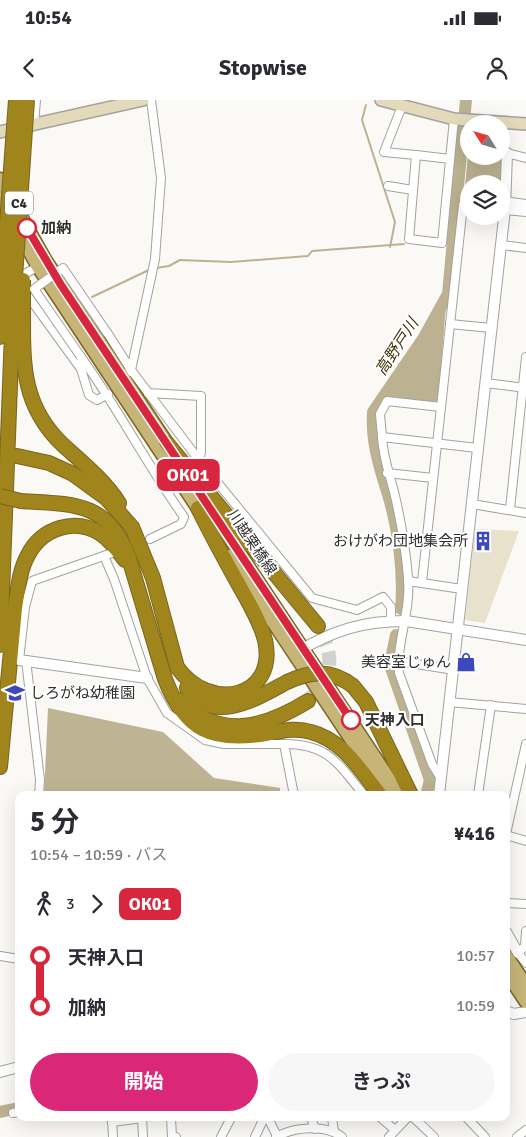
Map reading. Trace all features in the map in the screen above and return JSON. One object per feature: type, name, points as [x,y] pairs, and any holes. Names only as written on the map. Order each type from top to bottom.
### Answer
[{"type":"highway","name":"C4","points":[[0,645],[12,307],[16,100]]},
{"type":"highway","name":"C4","points":[[15,171],[27,100]]},
{"type":"highway","points":[[0,239],[15,171]]},
{"type":"highway","name":"C4","points":[[0,337],[12,307]]},
{"type":"highway","points":[[12,307],[26,382],[38,415],[53,435],[106,484],[121,506],[132,527],[153,578],[182,680],[200,700],[212,706],[223,707],[250,702],[286,682],[312,673],[336,675],[353,686],[369,708],[409,791]]},
{"type":"highway","points":[[166,442],[318,626]]},
{"type":"highway","points":[[17,456],[49,463],[73,474],[106,498],[132,527]]},
{"type":"highway","points":[[0,496],[21,501],[69,504],[90,510],[100,515],[121,537],[165,679],[179,708],[199,728],[213,735],[228,738],[244,738],[297,729],[311,732],[337,744],[377,791]]},
{"type":"highway","points":[[177,667],[185,678],[203,691],[225,696],[236,694],[254,683],[265,664],[266,648],[262,629],[198,508]]},
{"type":"highway","points":[[0,767],[15,608],[19,581],[28,554],[39,540],[52,530],[72,525],[81,526],[109,540],[132,568]]},
{"type":"highway","points":[[165,679],[189,709],[207,720],[226,726],[257,724],[275,719],[308,700]]},
{"type":"main road","points":[[0,132],[143,100]]},
{"type":"main road","points":[[381,100],[460,120]]},
{"type":"main road","points":[[510,124],[526,124]]},
{"type":"main road","name":"川越栗橋線","points":[[0,179],[46,261],[126,374],[166,442],[386,791]]},
{"type":"main road","name":"川越栗橋線","points":[[1,200],[38,267],[198,508],[397,791]]},
{"type":"main road","points":[[512,954],[526,985]]},
{"type":"main road","points":[[510,978],[526,1002]]},
{"type":"street","points":[[34,124],[36,100]]},
{"type":"street","points":[[126,374],[155,259],[161,178],[151,100]]},
{"type":"street","points":[[402,106],[384,152],[450,159]]},
{"type":"street","points":[[416,154],[409,239],[442,243],[454,119]]},
{"type":"street","points":[[510,154],[526,158]]},
{"type":"street","points":[[388,186],[413,190]]},
{"type":"street","points":[[510,205],[526,204]]},
{"type":"street","points":[[510,207],[526,211]]},
{"type":"street","points":[[422,582],[461,225]]},
{"type":"street","points":[[438,791],[454,670],[502,225]]},
{"type":"street","points":[[500,245],[526,248]]},
{"type":"street","points":[[0,276],[22,275],[38,267]]},
{"type":"street","points":[[150,540],[181,524],[184,517],[162,485],[108,394],[34,288],[63,268],[108,334],[126,374],[148,393],[199,460],[315,600],[357,610],[383,597],[391,607],[391,621]]},
{"type":"street","points":[[22,275],[22,288],[33,306],[81,369],[88,395],[97,400],[108,394]]},
{"type":"street","points":[[450,324],[491,328]]},
{"type":"street","points":[[510,510],[526,357]]},
{"type":"street","points":[[485,383],[524,388]]},
{"type":"street","points":[[148,393],[201,396],[201,452],[199,460]]},
{"type":"street","points":[[440,777],[425,745],[399,673],[398,661],[406,621],[408,580],[395,496],[383,458],[380,414],[387,401],[441,408]]},
{"type":"street","points":[[382,437],[477,448]]},
{"type":"street","points":[[387,473],[433,478]]},
{"type":"street","points":[[472,504],[526,513]]},
{"type":"street","points":[[39,791],[40,780],[22,660],[25,607],[32,581],[108,555],[114,579],[147,678],[167,712],[205,740],[224,744],[305,744],[322,751],[334,759],[361,791]]},
{"type":"street","points":[[408,580],[462,589]]},
{"type":"street","points":[[299,651],[353,626],[391,621],[406,621],[526,640]]},
{"type":"street","points":[[22,660],[147,678]]},
{"type":"street","points":[[398,661],[454,670]]},
{"type":"street","points":[[449,702],[526,709]]},
{"type":"street","points":[[479,791],[491,706]]},
{"type":"street","points":[[284,744],[293,791]]},
{"type":"street","points":[[510,816],[526,744]]},
{"type":"street","points":[[510,836],[526,842]]},
{"type":"street","points":[[510,903],[526,904]]},
{"type":"street","points":[[526,931],[524,946],[512,954],[526,963]]},
{"type":"street","points":[[0,956],[15,958]]},
{"type":"street","points":[[510,1012],[514,1014],[526,1012]]},
{"type":"street","points":[[0,1072],[15,1068]]},
{"type":"street","points":[[112,1121],[113,1137]]},
{"type":"street","points":[[143,1121],[143,1137]]},
{"type":"street","points":[[171,1121],[172,1137],[176,1137]]},
{"type":"street","points":[[221,1137],[229,1121]]},
{"type":"street","points":[[255,1137],[263,1121]]},
{"type":"street","points":[[269,1121],[276,1137],[294,1130],[314,1129],[334,1131],[342,1137]]},
{"type":"street","points":[[312,1121],[314,1129]]},
{"type":"street","points":[[332,1121],[334,1131]]},
{"type":"street","points":[[384,1121],[395,1130]]},
{"type":"street","points":[[389,1137],[404,1121]]},
{"type":"street","points":[[417,1121],[434,1137]]},
{"type":"street","points":[[470,1121],[486,1137]]},
{"type":"street","points":[[294,1130],[300,1137]]},
{"type":"street","points":[[517,1137],[526,1130]]},
{"type":"shaded area","points":[[467,165],[502,165],[502,175],[466,175]]},
{"type":"shaded area","points":[[446,306],[438,402],[389,397]]},
{"type":"shaded area","points":[[475,529],[519,531],[485,623],[465,620]]},
{"type":"shaded area","points":[[48,708],[163,732],[214,778],[280,788],[280,791],[44,791]]},
{"type":"waterway","name":"高野戸川","points":[[401,609],[402,582],[398,539],[393,511],[377,456],[373,434],[373,412],[423,339],[448,294],[466,100]]},
{"type":"waterway","points":[[366,105],[362,120],[395,222],[390,247]]},
{"type":"waterway","points":[[456,198],[460,198]]},
{"type":"waterway","points":[[156,268],[169,266],[180,260],[231,262],[308,256],[312,251],[404,244]]},
{"type":"waterway","points":[[92,297],[151,269]]},
{"type":"waterway","name":"高野戸川","points":[[396,635],[391,668],[430,780],[427,791]]},
{"type":"waterway","name":"高野戸川","points":[[0,1112],[15,1109]]},
{"type":"tunnel","points":[[308,701],[323,682],[329,665],[327,647],[318,626]]},
{"type":"bus line","name":"OK01","points":[[27,228],[61,285],[351,720]]},
{"type":"place","name":"加納","points":[[27,228]]},
{"type":"place","name":"おけがわ団地集会所","points":[[483,541]]},
{"type":"place","name":"美容室じゅん","points":[[466,662]]},
{"type":"place","name":"しろがね幼稚園","points":[[15,693]]},
{"type":"place","name":"天神入口","points":[[351,720]]}]
